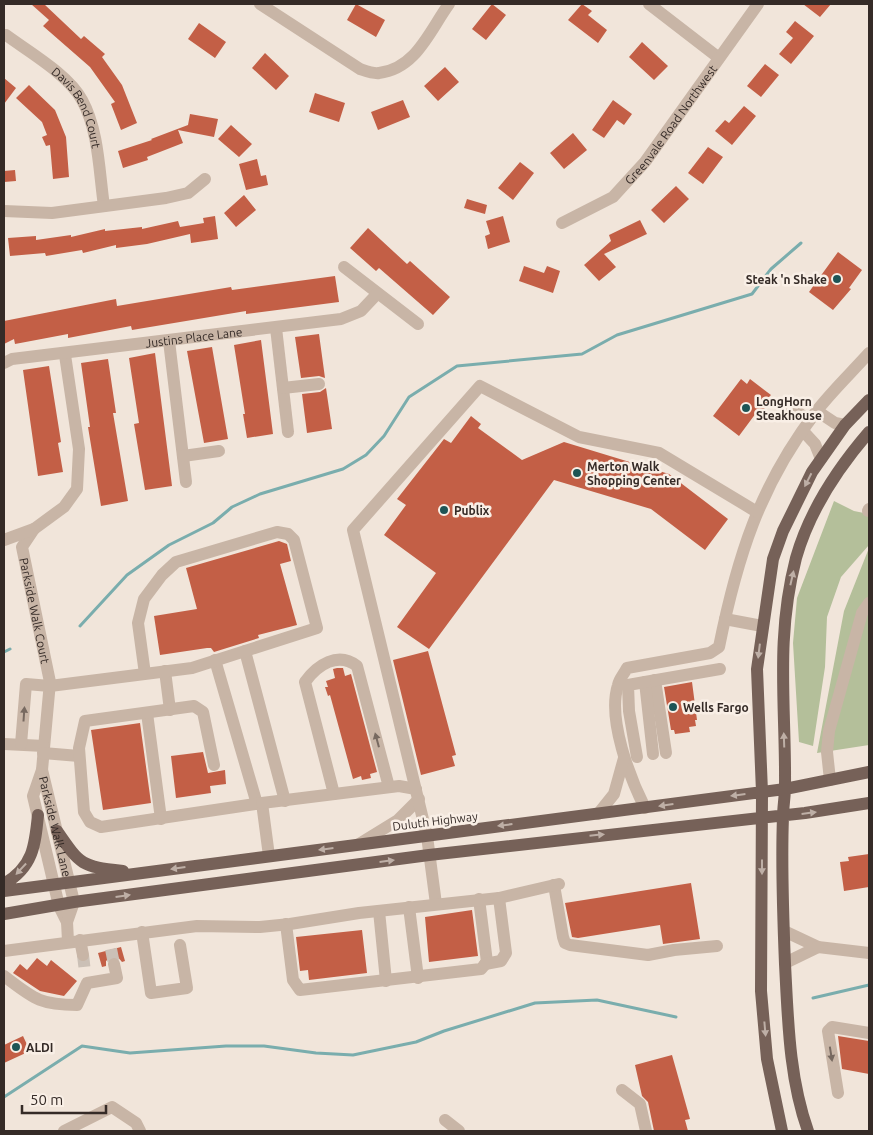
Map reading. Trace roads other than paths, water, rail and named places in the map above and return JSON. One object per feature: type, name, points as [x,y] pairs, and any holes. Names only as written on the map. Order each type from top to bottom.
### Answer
[{"type":"main road","points":[[782,1131],[768,1059],[761,991],[762,792],[757,669],[762,626],[773,559],[796,503],[820,459],[845,425],[869,400]]},
{"type":"main road","points":[[808,1131],[796,1088],[788,1023],[785,963],[782,815],[785,789],[782,650],[786,603],[797,556],[813,517],[844,464],[869,432]]},
{"type":"main road","name":"Duluth Highway","points":[[4,892],[785,789],[869,772]]},
{"type":"main road","points":[[4,914],[74,902],[429,855],[762,818],[869,803]]},
{"type":"main road","points":[[4,884],[26,866],[35,847],[38,815]]},
{"type":"main road","points":[[57,832],[74,856],[89,867],[143,873]]},
{"type":"street","points":[[260,4],[360,69],[378,74],[399,67],[416,54],[450,4]]},
{"type":"street","points":[[649,4],[719,58]]},
{"type":"street","name":"Greenvale Road Northwest","points":[[562,223],[613,197],[645,162],[758,4]]},
{"type":"street","name":"Davis Bend Court","points":[[6,35],[66,80],[82,99],[92,126],[104,206]]},
{"type":"street","points":[[4,211],[52,213],[188,193],[205,179]]},
{"type":"street","points":[[344,267],[418,324]]},
{"type":"street","name":"Justins Place Lane","points":[[4,363],[12,359],[341,320],[361,311],[377,294]]},
{"type":"street","points":[[276,328],[288,432]]},
{"type":"street","points":[[169,341],[186,482]]},
{"type":"street","points":[[645,808],[624,758],[616,711],[617,686],[627,668],[710,653],[719,647],[742,550],[766,492],[810,421],[869,353]]},
{"type":"street","name":"Parkside Walk Court","points":[[42,770],[50,686],[22,547],[34,529],[64,507],[77,489],[79,449],[65,354]]},
{"type":"street","points":[[283,388],[319,384]]},
{"type":"street","points":[[436,904],[427,836],[418,794],[354,530],[480,386],[580,437],[659,453],[758,512]]},
{"type":"street","points":[[786,403],[810,421],[845,425]]},
{"type":"street","points":[[810,421],[820,459]]},
{"type":"street","points":[[183,456],[219,451]]},
{"type":"street","points":[[4,540],[34,529]]},
{"type":"street","points":[[21,744],[26,684],[50,686],[145,674],[165,671],[192,668],[318,628],[294,540],[288,534],[277,532],[176,562],[162,575],[144,599],[138,623],[145,674]]},
{"type":"street","points":[[830,780],[827,752],[829,731],[862,613],[869,603]]},
{"type":"street","points":[[725,619],[762,626]]},
{"type":"street","points":[[245,651],[286,800]]},
{"type":"street","points":[[334,794],[305,682],[318,667],[343,658],[348,659],[356,666],[389,787]]},
{"type":"street","points":[[215,660],[259,804],[269,856]]},
{"type":"street","points":[[644,682],[651,755],[629,711],[628,685],[644,682],[720,669]]},
{"type":"street","points":[[165,671],[170,710]]},
{"type":"street","points":[[214,765],[203,712],[194,706],[85,722],[79,748],[84,812],[90,822],[101,827],[398,786],[418,794]]},
{"type":"street","points":[[147,713],[161,819]]},
{"type":"street","points":[[4,744],[21,744],[79,756]]},
{"type":"street","points":[[598,814],[614,794],[624,758]]},
{"type":"street","name":"Parkside Walk Lane","points":[[42,770],[33,796],[59,906],[67,922]]},
{"type":"street","name":"Parkside Walk Lane","points":[[42,770],[74,902]]},
{"type":"street","points":[[359,845],[398,820],[418,794]]},
{"type":"street","points":[[4,951],[74,940],[197,926],[260,927],[286,924],[409,907],[499,898],[556,884],[563,937],[565,943],[570,945],[648,955],[674,950],[717,946]]},
{"type":"street","points":[[485,964],[501,961],[506,953],[499,898]]},
{"type":"street","points":[[286,924],[294,980],[300,990],[481,970],[485,964],[479,899]]},
{"type":"street","points":[[74,902],[67,922],[74,940],[83,955]]},
{"type":"street","points":[[409,907],[418,978]]},
{"type":"street","points":[[379,911],[386,981]]},
{"type":"street","points":[[784,931],[818,947],[869,949]]},
{"type":"street","points":[[142,932],[151,994],[187,988],[180,946]]},
{"type":"street","points":[[108,936],[110,950]]},
{"type":"street","points":[[785,963],[818,947]]},
{"type":"street","points":[[4,976],[34,999],[52,1005],[77,1005],[86,977],[117,978],[114,964]]},
{"type":"street","points":[[838,1093],[828,1031],[832,1027],[869,1033]]},
{"type":"street","points":[[622,1090],[640,1104],[646,1131]]},
{"type":"street","points":[[64,1131],[112,1107],[136,1123],[140,1131]]},
{"type":"street","points":[[445,1120],[459,1131]]},
{"type":"waterway","points":[[80,626],[127,575],[169,545],[213,523],[232,507],[260,494],[343,469],[366,455],[384,436],[409,397],[457,366],[582,354],[617,335],[752,294],[771,269],[801,243]]},
{"type":"waterway","points":[[4,652],[10,649]]},
{"type":"waterway","points":[[813,998],[869,985]]},
{"type":"waterway","points":[[4,1097],[82,1046],[130,1053],[226,1046],[264,1046],[316,1053],[353,1055],[416,1042],[444,1031],[535,1003],[597,1000],[676,1017]]},
{"type":"tunnel","points":[[111,949],[114,964]]},
{"type":"tunnel","points":[[83,955],[85,972]]},
{"type":"place","name":"Steak 'n Shake","points":[[837,279]]},
{"type":"place","name":"LongHorn Steakhouse","points":[[746,408]]},
{"type":"place","name":"Merton Walk Shopping Center","points":[[577,473]]},
{"type":"place","name":"Publix","points":[[444,510]]},
{"type":"place","name":"Wells Fargo","points":[[673,707]]},
{"type":"place","name":"ALDI","points":[[16,1047]]}]
